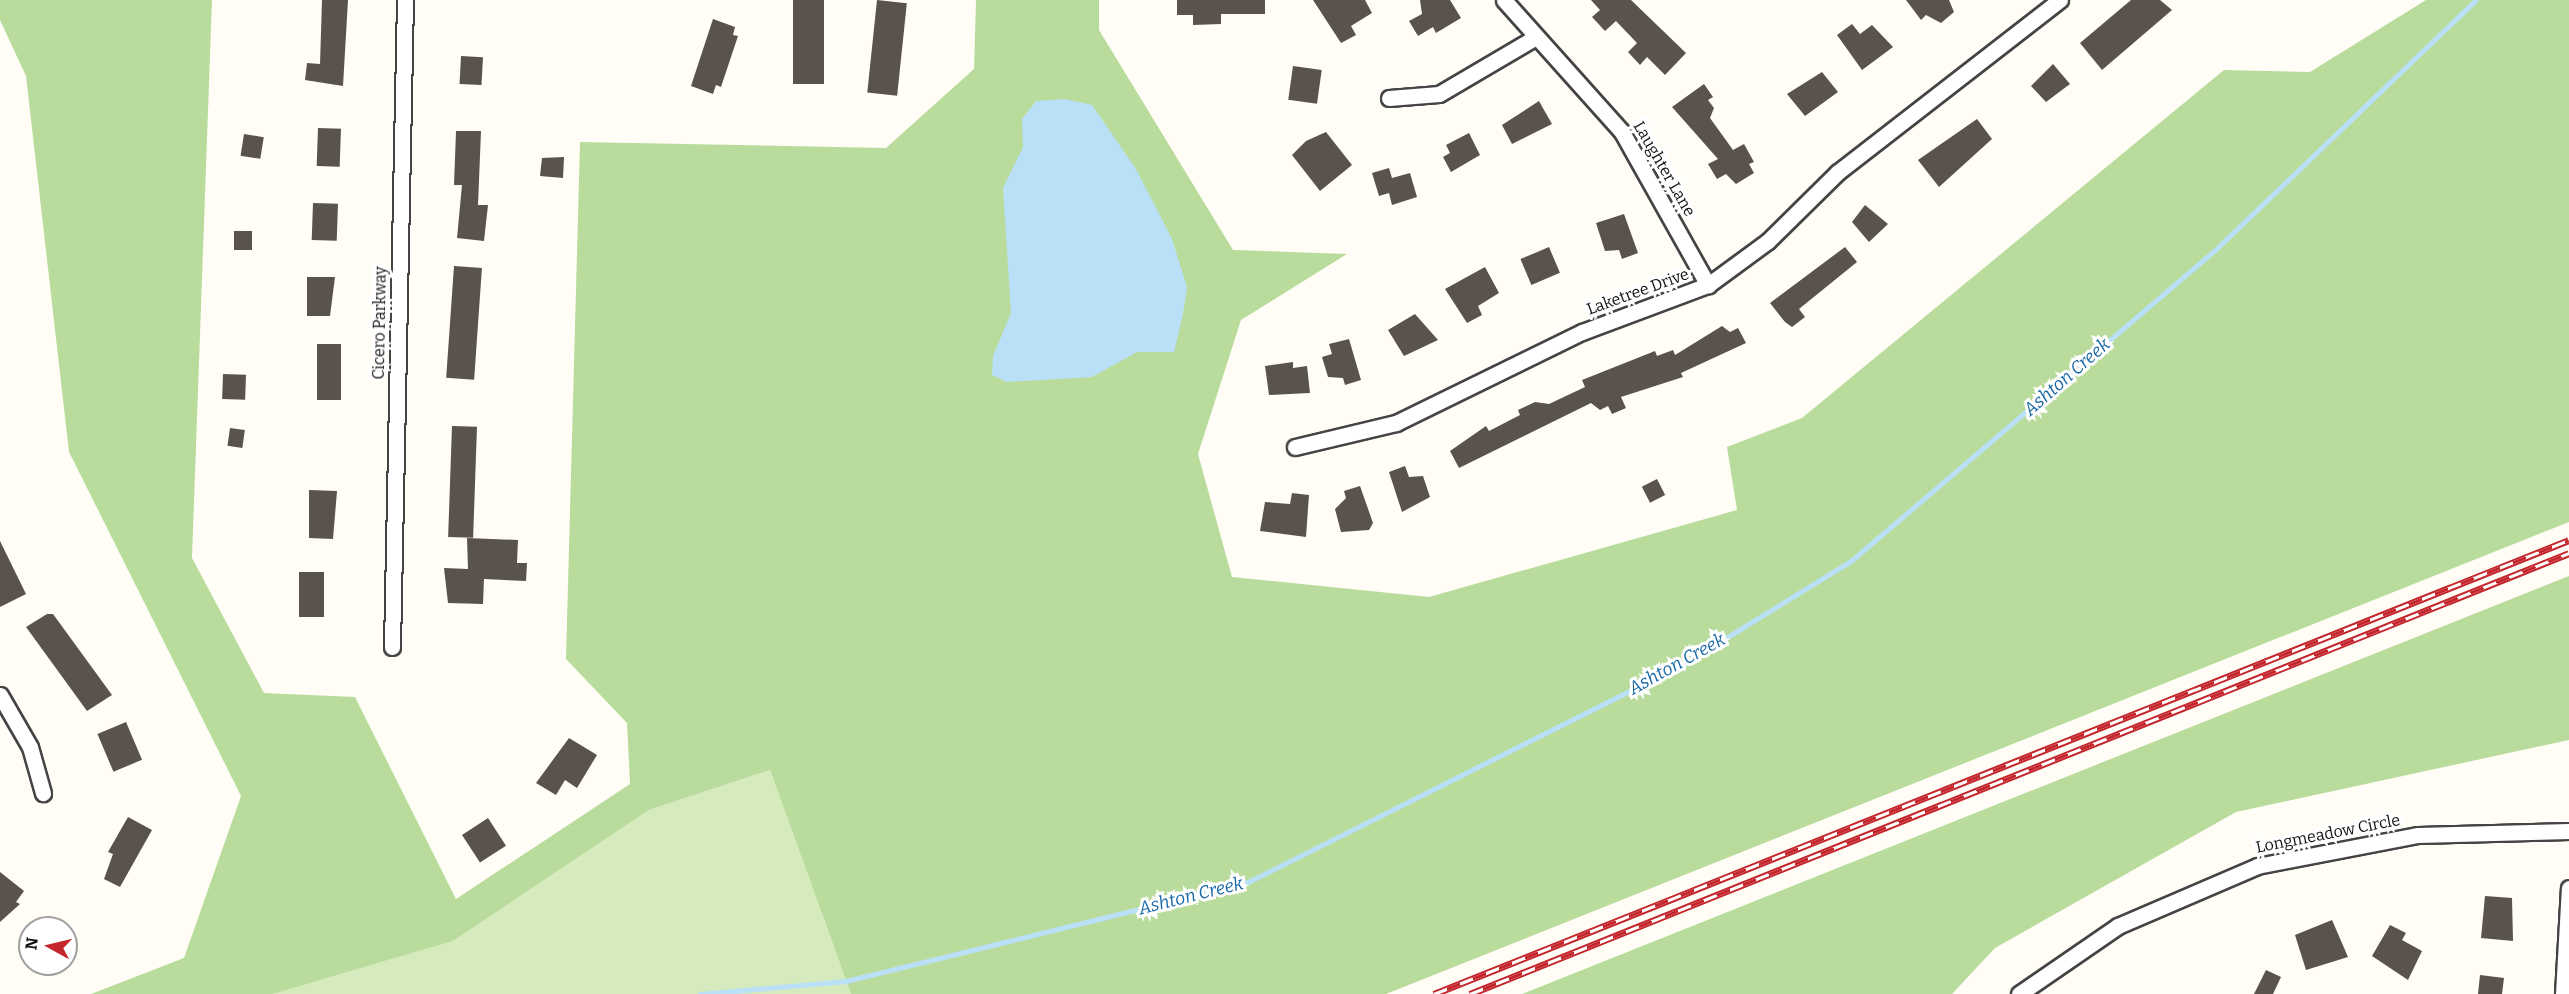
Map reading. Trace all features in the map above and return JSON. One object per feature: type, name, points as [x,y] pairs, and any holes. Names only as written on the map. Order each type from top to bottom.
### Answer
[{"type":"street","name":"Cicero Parkway","points":[[392,647],[405,0]]},
{"type":"street","name":"Laughter Lane","points":[[1504,0],[1534,38],[1623,132],[1708,285]]},
{"type":"street","name":"Laketree Drive","points":[[1295,447],[1396,423],[1582,332],[1708,285],[1759,248],[1838,172],[2060,0]]},
{"type":"street","points":[[1389,98],[1439,94],[1534,38]]},
{"type":"street","points":[[0,695],[30,747],[43,793]]},
{"type":"street","name":"Longmeadow Circle","points":[[2019,994],[2118,926],[2257,866],[2418,835],[2569,831]]},
{"type":"street","points":[[2563,994],[2569,888]]},
{"type":"green space","points":[[0,0],[212,0],[192,558],[264,693],[355,697],[456,899],[630,784],[627,723],[566,659],[580,142],[886,148],[974,69],[976,0],[1099,0],[1099,30],[1233,250],[1347,254],[1241,320],[1198,454],[1232,577],[1429,597],[1737,510],[1727,447],[1802,418],[2224,70],[2310,72],[2426,0],[2569,0],[2569,522],[1386,994],[851,994],[770,770],[649,810],[453,941],[273,994],[91,994],[184,958],[241,796],[69,452],[26,76],[0,20]]},
{"type":"green space","points":[[2569,576],[2569,740],[2236,812],[1995,948],[1952,994],[1522,994]]},
{"type":"green space","points":[[770,770],[851,994],[273,994],[453,941],[649,810]]},
{"type":"water","points":[[1065,99],[1092,105],[1136,169],[1172,239],[1187,287],[1183,314],[1174,352],[1137,352],[1092,377],[1007,382],[992,375],[993,356],[1011,313],[1003,188],[1023,147],[1022,119],[1036,101]]},
{"type":"building","points":[[322,0],[348,0],[343,86],[305,80],[307,63],[320,64]]},
{"type":"building","points":[[793,0],[824,0],[824,84],[793,84]]},
{"type":"building","points":[[877,0],[907,3],[897,96],[867,92]]},
{"type":"building","points":[[1177,0],[1265,0],[1265,14],[1221,14],[1221,24],[1193,25],[1193,15],[1177,15]]},
{"type":"building","points":[[1313,0],[1365,0],[1372,13],[1351,26],[1356,35],[1341,43]]},
{"type":"building","points":[[1420,0],[1450,0],[1461,18],[1436,33],[1433,27],[1418,36],[1409,21],[1422,14]]},
{"type":"building","points":[[1591,0],[1631,0],[1686,53],[1665,75],[1647,57],[1640,65],[1628,52],[1637,43],[1616,21],[1605,31],[1592,17],[1600,10]]},
{"type":"building","points":[[1906,0],[1949,0],[1954,12],[1941,23],[1926,15],[1921,20]]},
{"type":"building","points":[[2131,0],[2160,0],[2172,10],[2102,70],[2080,43]]},
{"type":"building","points":[[713,19],[735,27],[733,35],[738,36],[721,87],[716,85],[713,94],[691,86]]},
{"type":"building","points":[[1852,24],[1860,34],[1872,25],[1893,47],[1862,70],[1837,35]]},
{"type":"building","points":[[461,56],[483,57],[482,85],[460,84]]},
{"type":"building","points":[[2053,64],[2070,84],[2046,102],[2031,86]]},
{"type":"building","points":[[1293,66],[1322,70],[1317,104],[1288,100]]},
{"type":"building","points":[[1822,72],[1838,92],[1805,116],[1787,94]]},
{"type":"building","points":[[1704,84],[1713,97],[1708,100],[1714,108],[1710,118],[1733,150],[1744,144],[1754,162],[1749,164],[1754,173],[1736,184],[1726,174],[1717,179],[1708,164],[1718,159],[1672,107]]},
{"type":"building","points":[[1539,101],[1552,124],[1512,144],[1502,125]]},
{"type":"building","points":[[1977,119],[1992,139],[1939,187],[1918,160]]},
{"type":"building","points":[[318,128],[341,129],[340,167],[317,166]]},
{"type":"building","points":[[456,131],[481,131],[478,205],[488,205],[484,241],[457,238],[462,185],[454,185]]},
{"type":"building","points":[[1326,132],[1352,165],[1320,191],[1292,155],[1306,141]]},
{"type":"building","points":[[1469,133],[1480,155],[1451,172],[1443,157],[1450,153],[1446,145]]},
{"type":"building","points":[[244,134],[264,137],[260,159],[241,156]]},
{"type":"building","points":[[564,157],[563,178],[540,176],[542,158]]},
{"type":"building","points":[[1389,168],[1392,178],[1410,173],[1417,197],[1392,205],[1389,193],[1379,196],[1372,173]]},
{"type":"building","points":[[313,203],[338,204],[337,241],[312,240]]},
{"type":"building","points":[[1865,205],[1888,224],[1869,242],[1852,222]]},
{"type":"building","points":[[1624,214],[1638,253],[1622,259],[1619,250],[1605,251],[1596,223]]},
{"type":"building","points":[[234,231],[252,231],[252,250],[234,250]]},
{"type":"building","points":[[1549,247],[1560,273],[1531,285],[1520,259]]},
{"type":"building","points":[[1845,247],[1857,262],[1799,309],[1805,317],[1792,327],[1785,322],[1770,303]]},
{"type":"building","points":[[454,266],[482,268],[474,380],[446,378]]},
{"type":"building","points":[[1485,267],[1499,293],[1478,306],[1482,315],[1467,323],[1445,289]]},
{"type":"building","points":[[307,277],[335,277],[330,316],[307,316]]},
{"type":"building","points":[[1415,314],[1438,340],[1404,356],[1388,330]]},
{"type":"building","points":[[1722,326],[1730,332],[1738,328],[1746,343],[1681,373],[1683,377],[1621,397],[1626,408],[1612,414],[1608,406],[1600,410],[1591,403],[1459,468],[1450,451],[1486,426],[1489,431],[1520,415],[1518,410],[1535,402],[1549,404],[1585,387],[1582,380],[1655,351],[1657,356],[1673,350],[1675,355]]},
{"type":"building","points":[[1349,339],[1361,380],[1345,385],[1343,378],[1328,377],[1322,357],[1332,354],[1329,344]]},
{"type":"building","points":[[317,344],[341,344],[341,400],[317,400]]},
{"type":"building","points":[[1293,362],[1293,368],[1307,366],[1310,393],[1269,395],[1265,366]]},
{"type":"building","points":[[223,374],[246,375],[245,400],[222,399]]},
{"type":"building","points":[[452,426],[477,427],[473,538],[448,537]]},
{"type":"building","points":[[230,428],[245,430],[242,448],[227,446]]},
{"type":"building","points":[[1405,466],[1409,477],[1423,476],[1430,497],[1402,512],[1389,472]]},
{"type":"building","points":[[1657,479],[1665,495],[1650,503],[1642,487]]},
{"type":"building","points":[[1360,486],[1373,523],[1369,530],[1341,532],[1335,509],[1346,498],[1344,491]]},
{"type":"building","points":[[309,490],[337,491],[333,539],[309,538]]},
{"type":"building","points":[[1292,493],[1309,495],[1306,537],[1260,531],[1265,502],[1290,504]]},
{"type":"building","points":[[467,538],[518,540],[517,563],[527,563],[526,581],[484,579],[483,604],[448,603],[444,568],[468,569]]},
{"type":"building","points":[[0,541],[26,594],[0,607]]},
{"type":"building","points":[[299,572],[324,572],[324,617],[299,617]]},
{"type":"building","points":[[47,614],[53,614],[112,695],[87,711],[26,627]]},
{"type":"building","points":[[126,722],[142,760],[113,772],[97,734]]},
{"type":"building","points":[[569,738],[597,755],[577,788],[565,780],[556,795],[536,783]]},
{"type":"building","points":[[128,817],[152,830],[120,887],[104,879],[113,854],[108,852]]},
{"type":"building","points":[[488,818],[506,846],[480,863],[462,835]]},
{"type":"building","points":[[0,872],[24,891],[16,902],[20,904],[0,922]]},
{"type":"building","points":[[2485,896],[2512,898],[2513,941],[2481,938]]},
{"type":"building","points":[[2332,920],[2348,957],[2306,970],[2295,935]]},
{"type":"building","points":[[2390,925],[2406,933],[2402,940],[2422,951],[2408,980],[2372,956]]},
{"type":"building","points":[[2266,970],[2281,977],[2273,994],[2254,994]]},
{"type":"building","points":[[2480,975],[2504,978],[2502,994],[2478,994]]},
{"type":"waterway","name":"Ashton Creek","points":[[700,994],[846,981],[1246,883],[1687,662],[1852,560],[2215,250],[2476,0]]},
{"type":"railway","points":[[1434,994],[2569,540]]},
{"type":"railway","points":[[1470,994],[2569,553]]}]
